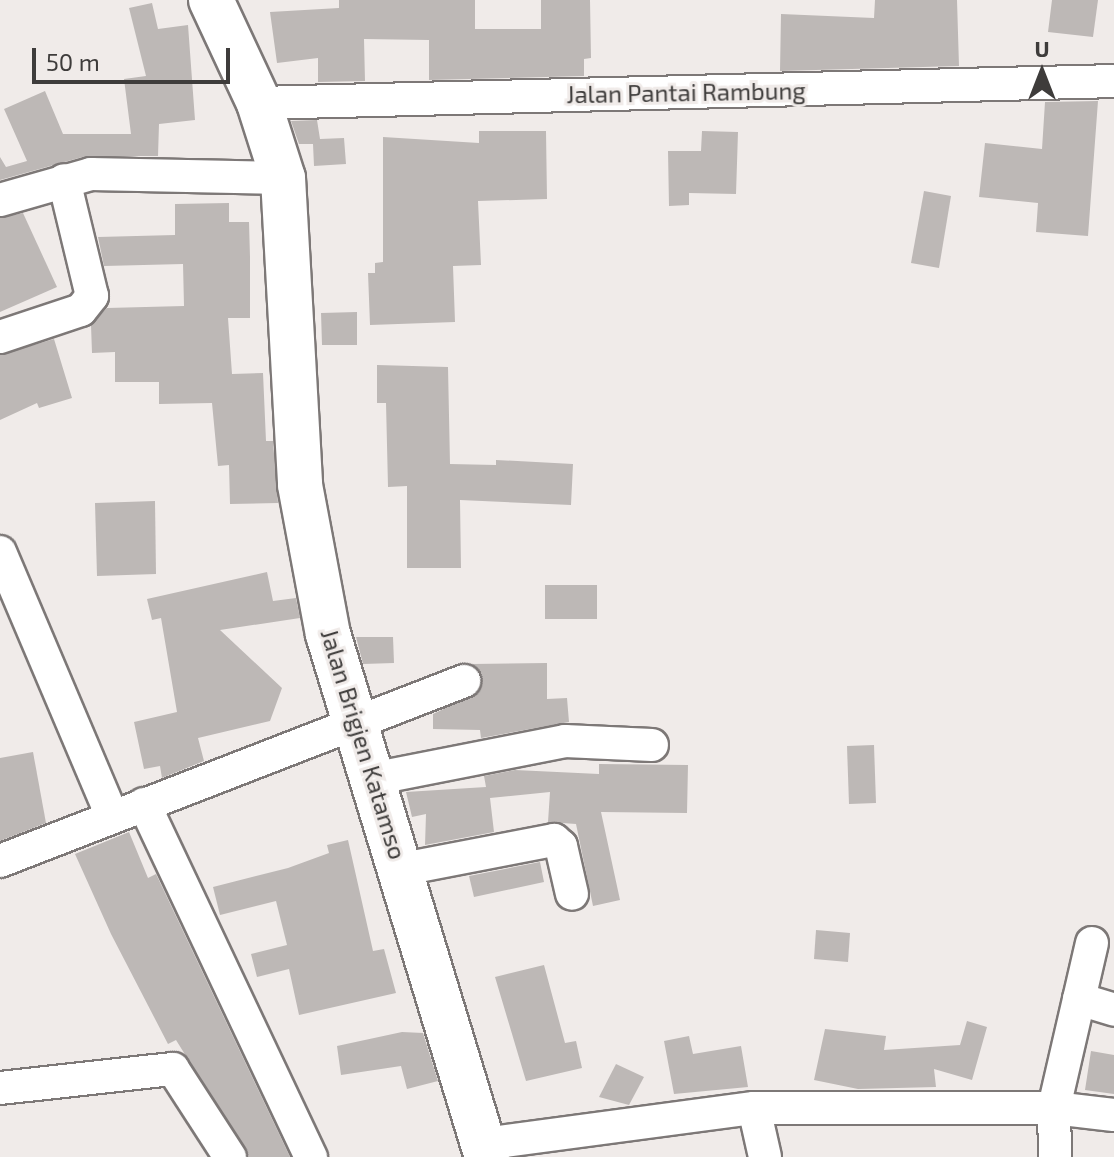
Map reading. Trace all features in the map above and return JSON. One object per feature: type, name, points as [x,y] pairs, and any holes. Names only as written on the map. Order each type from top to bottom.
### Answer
[{"type":"main road","name":"Jalan Brigjen Katamso","points":[[211,0],[259,103],[283,178],[300,485],[328,634],[403,869],[485,1151]]},
{"type":"street","name":"Jalan Pantai Rambung","points":[[259,103],[1114,81]]},
{"type":"street","points":[[0,200],[91,174],[283,178]]},
{"type":"street","points":[[0,337],[81,310],[92,296],[64,180]]},
{"type":"street","points":[[0,552],[112,816]]},
{"type":"street","points":[[0,861],[464,681]]},
{"type":"street","points":[[372,779],[565,741],[652,745]]},
{"type":"street","points":[[144,804],[311,1157]]},
{"type":"street","points":[[403,869],[554,840],[561,846],[572,894]]},
{"type":"street","points":[[1055,1157],[1054,1108],[1092,943]]},
{"type":"street","points":[[1079,999],[1114,1010]]},
{"type":"street","points":[[0,1088],[173,1069],[230,1157]]},
{"type":"street","points":[[485,1151],[754,1108],[1054,1108],[1114,1115]]},
{"type":"street","points":[[754,1108],[765,1157]]},
{"type":"building","points":[[339,0],[475,0],[475,29],[541,29],[541,0],[590,0],[591,58],[584,59],[584,76],[429,80],[429,40],[364,39],[365,81],[318,82],[318,58],[277,63],[270,12],[339,8]]},
{"type":"building","points":[[875,0],[957,0],[959,66],[780,71],[781,14],[874,18]]},
{"type":"building","points":[[1052,0],[1098,0],[1093,37],[1048,32]]},
{"type":"building","points":[[152,3],[158,29],[188,25],[195,120],[159,124],[158,156],[86,156],[0,180],[0,157],[6,167],[27,161],[4,109],[45,91],[63,134],[131,134],[124,79],[146,76],[129,8]]},
{"type":"building","points":[[1098,101],[1088,236],[1036,232],[1038,203],[979,197],[985,143],[1042,149],[1045,102]]},
{"type":"building","points":[[317,120],[320,139],[344,138],[346,164],[314,166],[313,144],[299,144],[291,121]]},
{"type":"building","points":[[479,131],[546,131],[547,199],[478,201],[481,265],[453,266],[455,322],[370,325],[368,273],[375,273],[375,263],[383,262],[383,137],[479,143]]},
{"type":"building","points":[[702,131],[738,132],[736,194],[689,193],[689,205],[669,206],[668,151],[701,151]]},
{"type":"building","points":[[924,191],[951,196],[939,268],[911,263]]},
{"type":"building","points":[[229,203],[229,222],[249,222],[250,257],[250,318],[228,318],[232,374],[263,373],[266,441],[273,441],[278,503],[230,504],[229,465],[218,466],[212,403],[159,404],[159,382],[115,382],[115,352],[92,353],[91,325],[107,308],[184,306],[183,264],[104,266],[98,237],[175,235],[175,204]]},
{"type":"building","points":[[23,213],[57,287],[0,312],[0,218]]},
{"type":"building","points":[[357,312],[357,345],[322,345],[321,313]]},
{"type":"building","points":[[54,339],[72,398],[39,408],[37,403],[0,420],[0,355]]},
{"type":"building","points":[[377,365],[448,367],[450,464],[496,465],[496,460],[573,464],[571,505],[460,500],[461,568],[407,568],[407,486],[388,487],[386,403],[377,403]]},
{"type":"building","points":[[155,501],[156,574],[97,576],[95,503]]},
{"type":"building","points":[[267,572],[273,601],[296,598],[300,618],[220,630],[282,688],[270,721],[198,738],[204,761],[162,778],[160,766],[144,769],[134,722],[177,712],[161,618],[152,620],[147,599]]},
{"type":"building","points":[[545,585],[597,585],[597,619],[545,619]]},
{"type":"building","points":[[356,637],[393,637],[394,663],[363,664]]},
{"type":"building","points":[[547,663],[547,699],[567,698],[569,722],[481,738],[480,730],[433,729],[433,714],[479,692],[482,675],[472,664]]},
{"type":"building","points":[[874,745],[876,803],[849,804],[847,746]]},
{"type":"building","points":[[33,752],[46,823],[0,841],[0,758]]},
{"type":"building","points":[[599,764],[688,765],[687,813],[601,812],[620,900],[593,906],[576,824],[548,822],[550,792],[490,798],[494,832],[425,845],[426,814],[412,817],[406,792],[486,787],[484,776],[515,770],[599,774]]},
{"type":"building","points":[[129,832],[148,878],[156,874],[290,1157],[249,1157],[176,1040],[168,1044],[111,934],[75,854]]},
{"type":"building","points":[[348,840],[373,951],[384,949],[396,993],[299,1015],[289,969],[257,977],[251,954],[287,945],[276,901],[220,915],[213,887],[288,868],[329,853],[327,845]]},
{"type":"building","points":[[540,862],[544,882],[474,897],[469,876]]},
{"type":"building","points":[[816,930],[850,933],[848,962],[814,959]]},
{"type":"building","points":[[544,965],[565,1043],[576,1041],[582,1068],[526,1081],[495,977]]},
{"type":"building","points":[[967,1021],[987,1027],[972,1080],[934,1069],[936,1087],[858,1089],[814,1080],[825,1029],[886,1036],[884,1050],[960,1045]]},
{"type":"building","points":[[402,1032],[423,1033],[438,1081],[407,1089],[401,1066],[341,1075],[337,1046]]},
{"type":"building","points":[[689,1036],[693,1054],[741,1046],[748,1087],[674,1094],[664,1041]]},
{"type":"building","points":[[1091,1051],[1114,1055],[1114,1094],[1085,1090]]},
{"type":"building","points":[[616,1064],[644,1077],[629,1105],[599,1097]]}]
